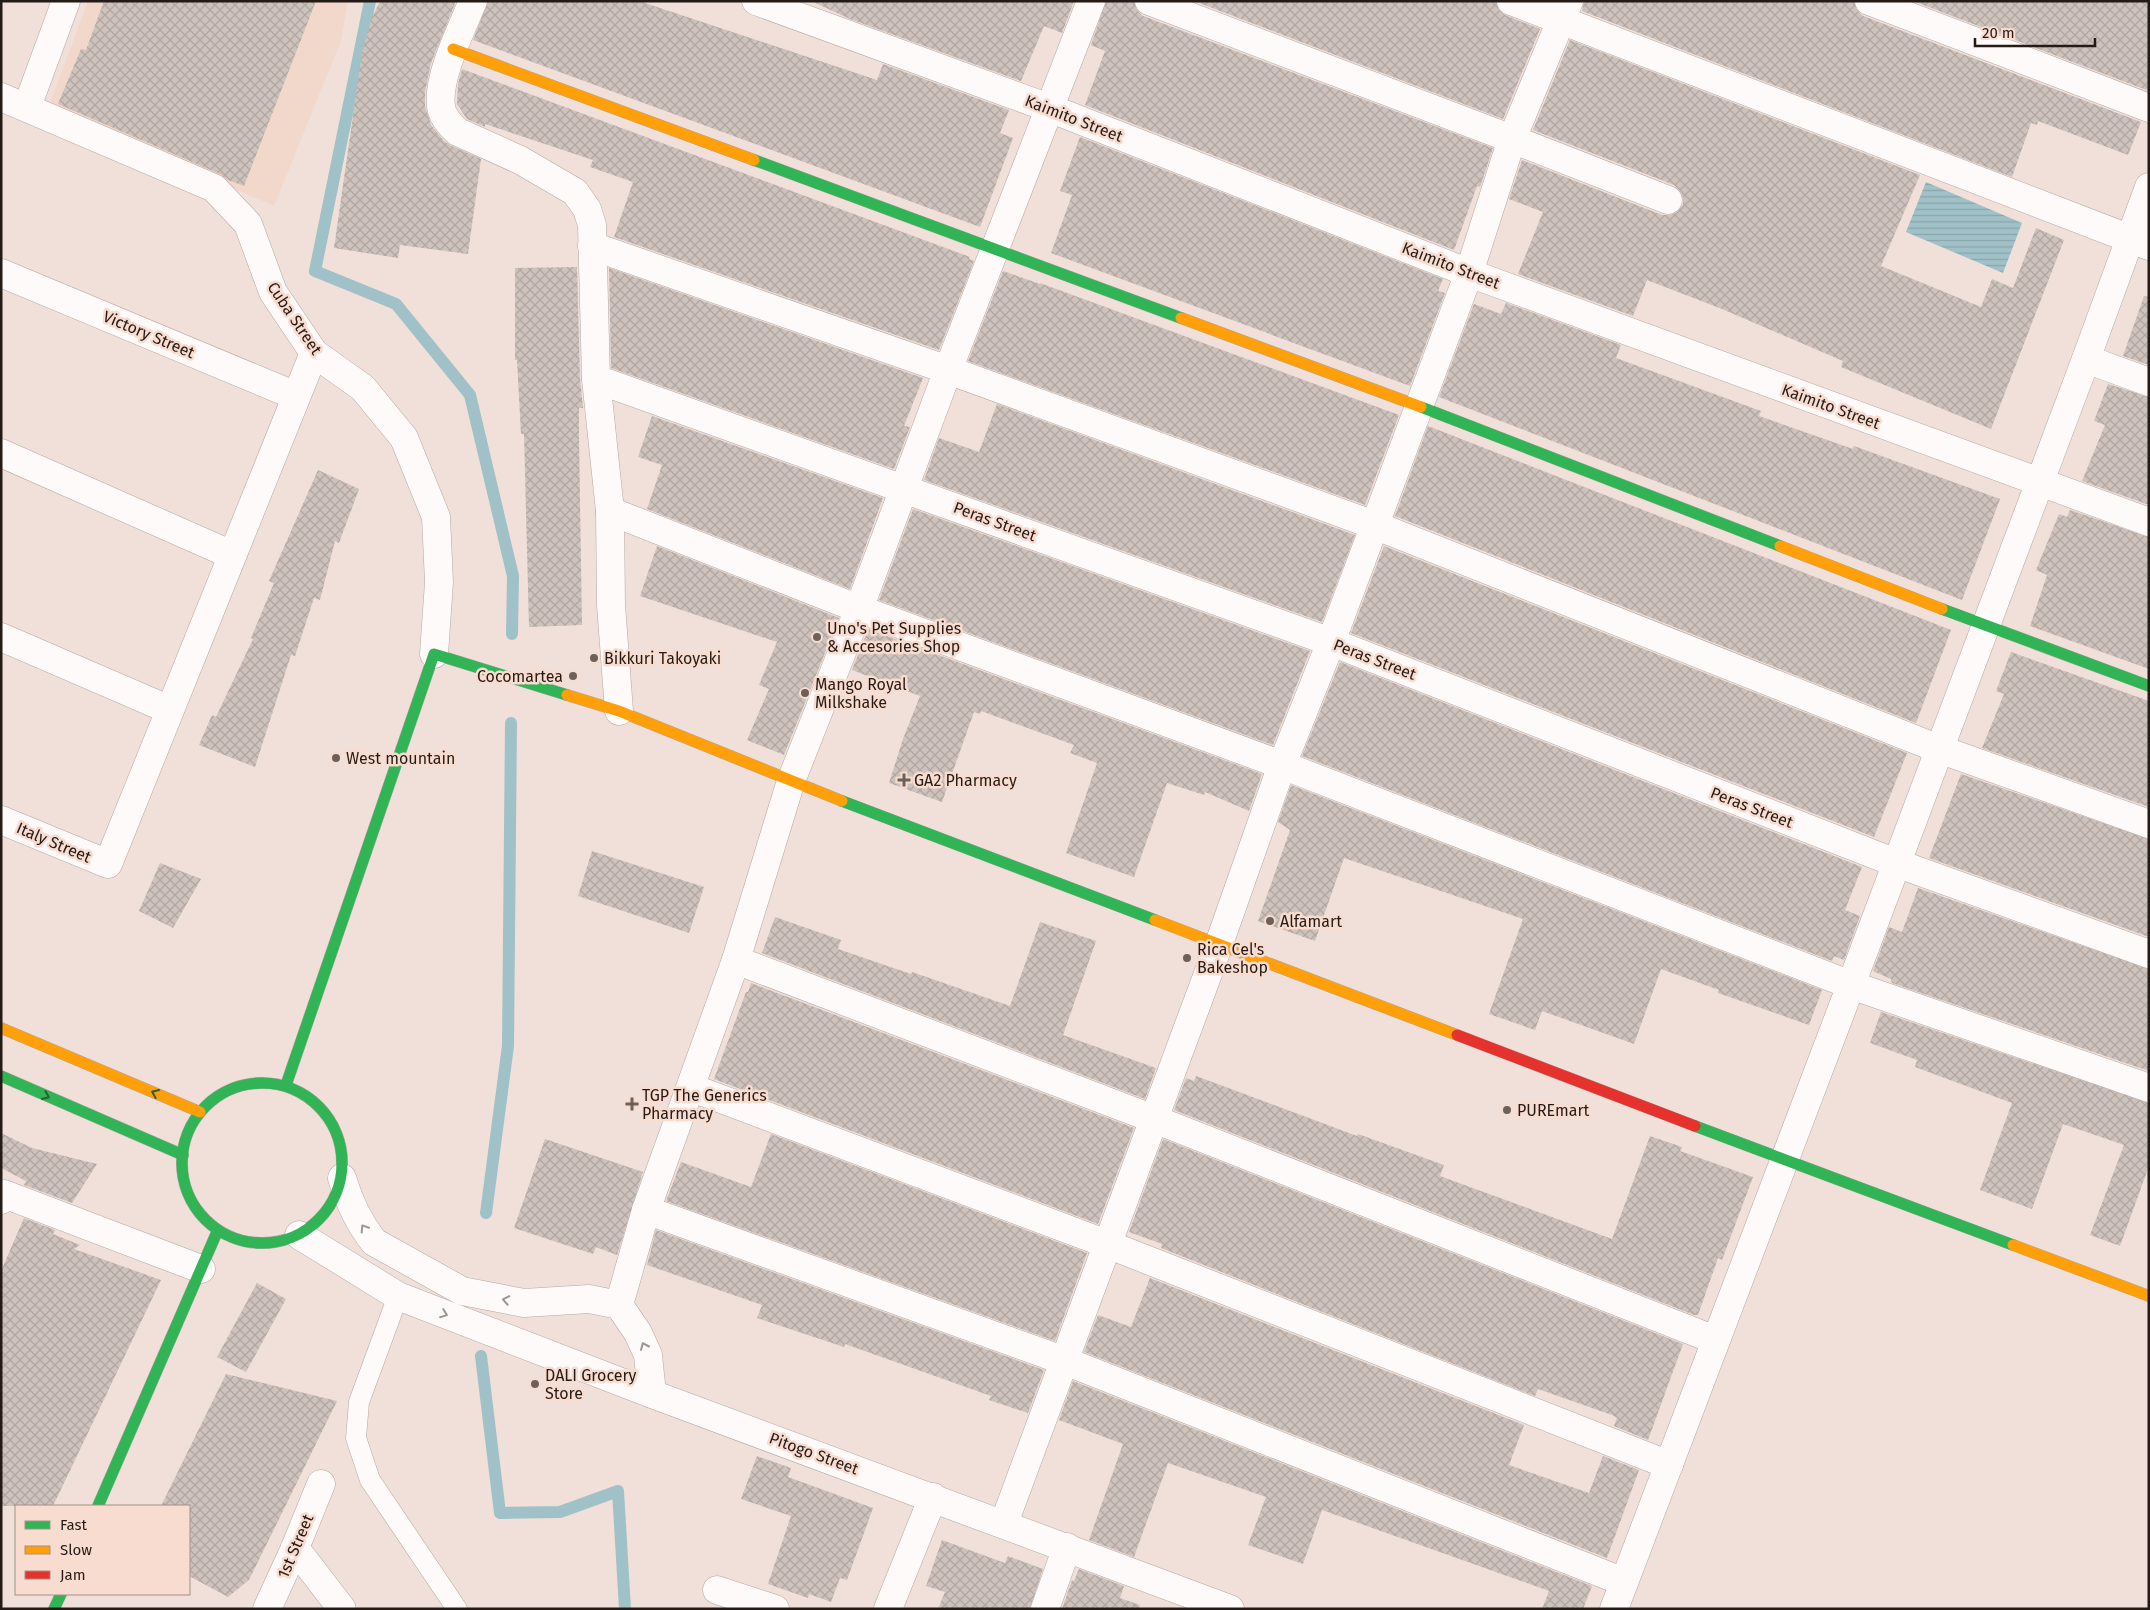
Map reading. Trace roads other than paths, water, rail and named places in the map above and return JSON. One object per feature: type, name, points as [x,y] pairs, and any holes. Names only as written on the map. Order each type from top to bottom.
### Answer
[{"type":"street","points":[[27,106],[66,1]]},
{"type":"street","points":[[473,1],[453,49],[442,90],[441,107],[451,126],[458,132],[527,164],[575,192],[588,209],[592,225],[596,379],[610,510],[611,605],[619,711]]},
{"type":"street","name":"Kaimito Street","points":[[756,1],[1049,108],[1468,273],[2149,522]]},
{"type":"street","points":[[619,1305],[646,1210],[692,1088],[736,960],[791,781],[859,610],[948,370],[1092,1]]},
{"type":"street","points":[[1149,1],[1668,200]]},
{"type":"street","points":[[1511,1],[1566,11],[2139,243]]},
{"type":"street","points":[[1869,1],[2149,108]]},
{"type":"street","points":[[1004,1523],[1219,944],[1282,765],[1331,642],[1468,273],[1512,139],[1566,11]]},
{"type":"street","points":[[453,49],[995,251],[1419,406],[1985,626],[2149,686]]},
{"type":"street","name":"Cuba Street","points":[[1,97],[27,106],[214,188],[248,224],[273,292],[314,353],[363,388],[404,438],[436,518],[439,582],[434,654]]},
{"type":"street","points":[[1614,1609],[2086,360],[2139,243],[2149,187]]},
{"type":"street","points":[[592,246],[948,370],[1374,525],[1939,749],[2149,824]]},
{"type":"street","name":"Victory Street","points":[[1,273],[296,396]]},
{"type":"street","points":[[1,636],[170,710],[314,353]]},
{"type":"street","points":[[2086,360],[2149,382]]},
{"type":"street","name":"Peras Street","points":[[596,379],[1331,642],[1896,863],[2149,954]]},
{"type":"street","points":[[1,453],[232,555]]},
{"type":"street","points":[[610,510],[859,610],[1282,765],[1851,985],[2149,1088]]},
{"type":"street","points":[[286,1086],[434,654],[619,711],[791,781],[1784,1160],[2149,1296]]},
{"type":"street","name":"Italy Street","points":[[1,820],[108,864],[170,710]]},
{"type":"street","points":[[736,960],[1154,1119],[1715,1340]]},
{"type":"street","points":[[1,1028],[200,1112]]},
{"type":"street","points":[[1,1076],[183,1155]]},
{"type":"street","points":[[342,1178],[324,1216],[299,1235],[273,1244],[243,1242],[218,1232],[194,1209],[183,1182],[183,1144],[200,1112],[222,1093],[258,1082],[286,1086],[312,1099],[330,1119],[342,1150],[342,1178],[348,1199],[364,1229],[374,1242],[462,1291],[524,1303],[589,1299],[619,1305],[638,1333],[648,1355],[652,1394]]},
{"type":"street","points":[[692,1088],[1107,1244],[1669,1465]]},
{"type":"street","points":[[1,1200],[4,1194],[201,1268]]},
{"type":"street","points":[[646,1210],[1065,1361],[1624,1582]]},
{"type":"street","points":[[98,1505],[218,1232]]},
{"type":"street","name":"Pitogo Street","points":[[299,1235],[398,1296],[652,1394],[1067,1547],[1190,1602],[1230,1609]]},
{"type":"street","name":"1st Street","points":[[268,1609],[296,1548],[321,1484]]},
{"type":"street","points":[[888,1609],[933,1497]]},
{"type":"street","points":[[1045,1609],[1067,1547]]},
{"type":"street","points":[[296,1548],[342,1609]]},
{"type":"street","points":[[717,1590],[775,1609]]},
{"type":"street","points":[[54,1609],[61,1595]]},
{"type":"lane","points":[[398,1296],[359,1402],[356,1438],[370,1480],[457,1609]]},
{"type":"water","points":[[1926,182],[2022,223],[2003,273],[1906,232]]},
{"type":"waterway","points":[[370,1],[315,271],[396,304],[470,395],[513,576],[512,634]]},
{"type":"waterway","points":[[486,1213],[508,1046],[511,723]]},
{"type":"waterway","points":[[481,1356],[500,1513],[560,1512],[618,1491],[625,1609]]},
{"type":"place","name":"Uno's Pet Supplies & Accesories Shop","points":[[817,637]]},
{"type":"place","name":"Bikkuri Takoyaki","points":[[594,658]]},
{"type":"place","name":"Cocomartea","points":[[573,676]]},
{"type":"place","name":"Mango Royal Milkshake","points":[[805,693]]},
{"type":"place","name":"West mountain","points":[[336,758]]},
{"type":"place","name":"GA2 Pharmacy","points":[[904,780]]},
{"type":"place","name":"Alfamart","points":[[1270,921]]},
{"type":"place","name":"Rica Cel's Bakeshop","points":[[1187,958]]},
{"type":"place","name":"TGP The Generics Pharmacy","points":[[632,1104]]},
{"type":"place","name":"PUREmart","points":[[1507,1110]]},
{"type":"place","name":"DALI Grocery Store","points":[[535,1384]]}]
